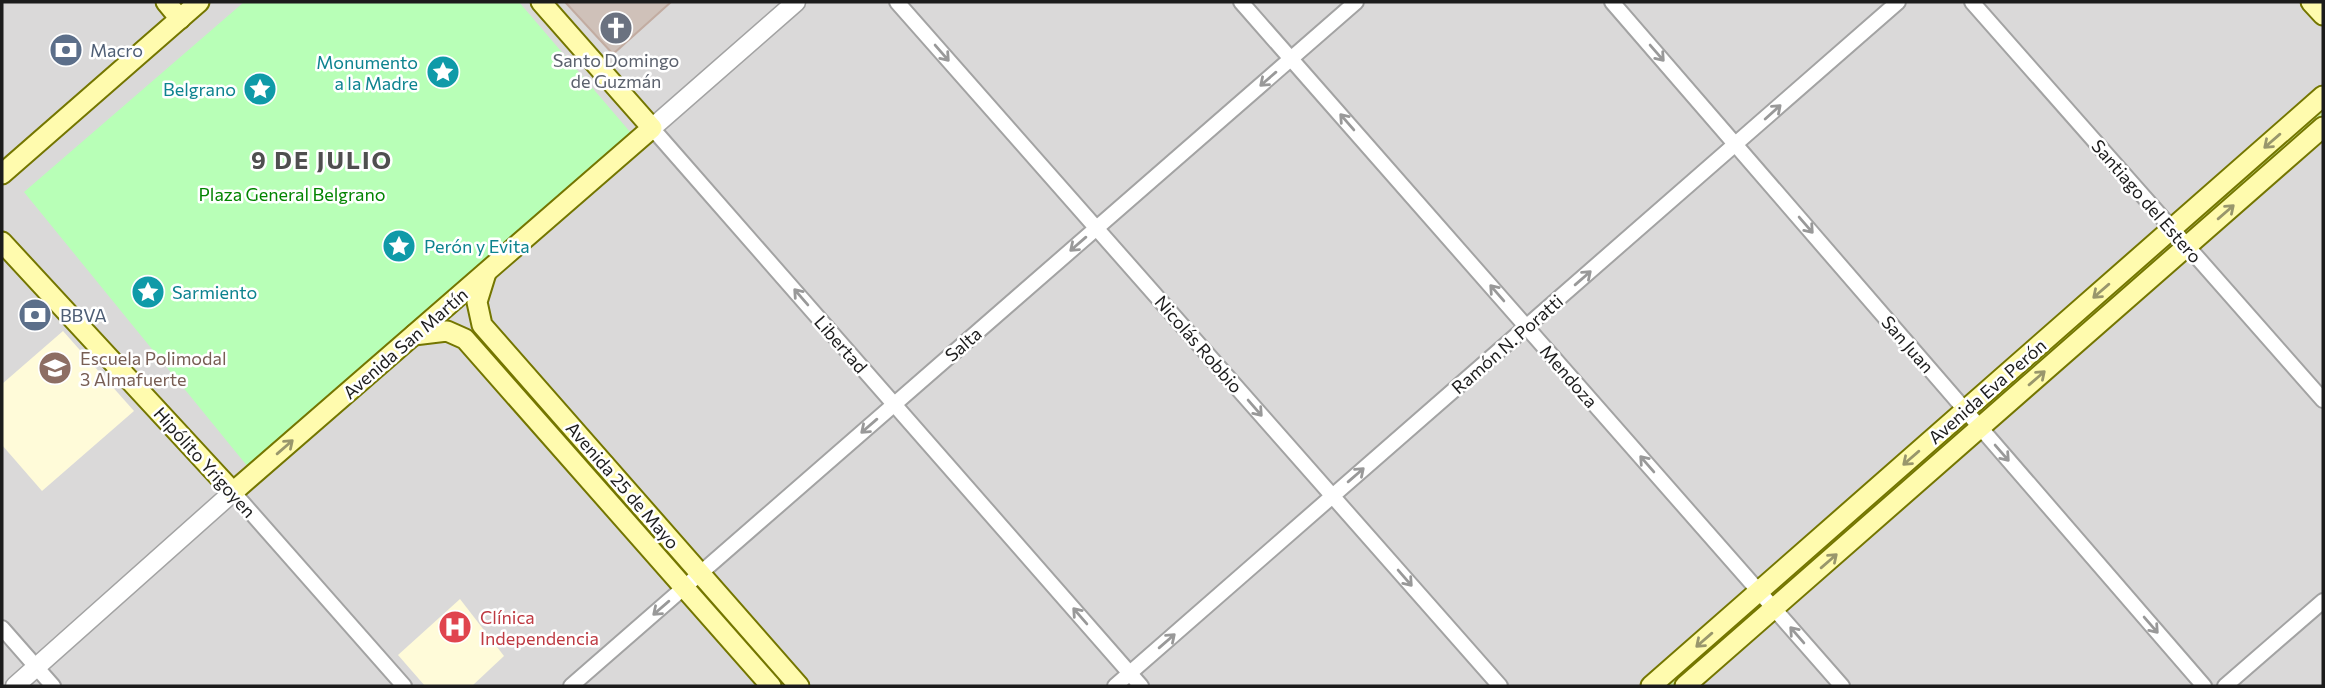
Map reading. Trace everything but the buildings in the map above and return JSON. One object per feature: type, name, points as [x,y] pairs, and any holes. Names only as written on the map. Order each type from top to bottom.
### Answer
[{"type":"main road","points":[[166,2],[180,19]]},
{"type":"main road","points":[[2,174],[200,2]]},
{"type":"main road","name":"Libertad","points":[[541,2],[652,128]]},
{"type":"main road","points":[[2311,2],[2323,15]]},
{"type":"main road","name":"Avenida Eva Perón","points":[[1651,686],[2323,96]]},
{"type":"main road","name":"Avenida San Martín","points":[[233,492],[652,128]]},
{"type":"main road","name":"Avenida Eva Perón","points":[[1685,686],[2323,128]]},
{"type":"main road","name":"Hipólito Yrigoyen","points":[[2,242],[233,492]]},
{"type":"main road","name":"Avenida 25 de Mayo","points":[[486,273],[477,302],[482,325],[799,686]]},
{"type":"main road","name":"Avenida 25 de Mayo","points":[[414,335],[447,331],[465,339],[771,686]]},
{"type":"street","name":"Avenida San Martín","points":[[652,128],[796,2]]},
{"type":"street","name":"Nicolás Robbio","points":[[897,2],[1500,686]]},
{"type":"street","name":"Mendoza","points":[[1241,2],[1842,686]]},
{"type":"street","name":"Salta","points":[[571,686],[1356,2]]},
{"type":"street","name":"San Juan","points":[[1612,2],[2204,686]]},
{"type":"street","name":"Ramón N. Poratti","points":[[1115,686],[1898,2]]},
{"type":"street","name":"Santiago del Estero","points":[[1972,2],[2323,400]]},
{"type":"street","name":"Libertad","points":[[652,128],[1141,686]]},
{"type":"street","name":"Avenida San Martín","points":[[15,686],[233,492]]},
{"type":"street","name":"Hipólito Yrigoyen","points":[[233,492],[404,686]]},
{"type":"street","points":[[2225,686],[2323,601]]},
{"type":"street","points":[[2,628],[53,686]]},
{"type":"shaded area","points":[[2,2],[2323,2],[2323,686],[2,686]]},
{"type":"shaded area","points":[[63,331],[134,411],[42,491],[2,445],[2,384]]},
{"type":"shaded area","name":"Clínica Independencia","points":[[460,599],[504,656],[472,686],[425,686],[398,655]]},
{"type":"green space","name":"Plaza General Belgrano","points":[[244,2],[519,2],[631,133],[248,467],[24,192]]},
{"type":"green space","points":[[2323,106],[2323,117],[2197,227],[2192,221]]},
{"type":"green space","points":[[2153,256],[2158,262],[1994,405],[1989,400]]},
{"type":"green space","points":[[477,335],[677,562],[674,565],[473,338]]},
{"type":"green space","points":[[1957,430],[1962,435],[1797,578],[1793,573]]},
{"type":"green space","points":[[1753,607],[1759,613],[1674,686],[1662,686]]},
{"type":"place","name":"Santo Domingo de Guzmán","points":[[616,28]]},
{"type":"place","name":"Macro","points":[[66,50]]},
{"type":"place","name":"Monumento a la Madre","points":[[443,72]]},
{"type":"place","name":"Belgrano","points":[[260,89]]},
{"type":"place","name":"Perón y Evita","points":[[399,246]]},
{"type":"place","name":"Sarmiento","points":[[148,292]]},
{"type":"place","name":"BBVA","points":[[35,315]]},
{"type":"place","name":"Escuela Polimodal 3 Almafuerte","points":[[55,368]]},
{"type":"place","name":"Clínica Independencia","points":[[455,627]]},
{"type":"district","name":"9 DE JULIO","points":[[322,159]]}]
